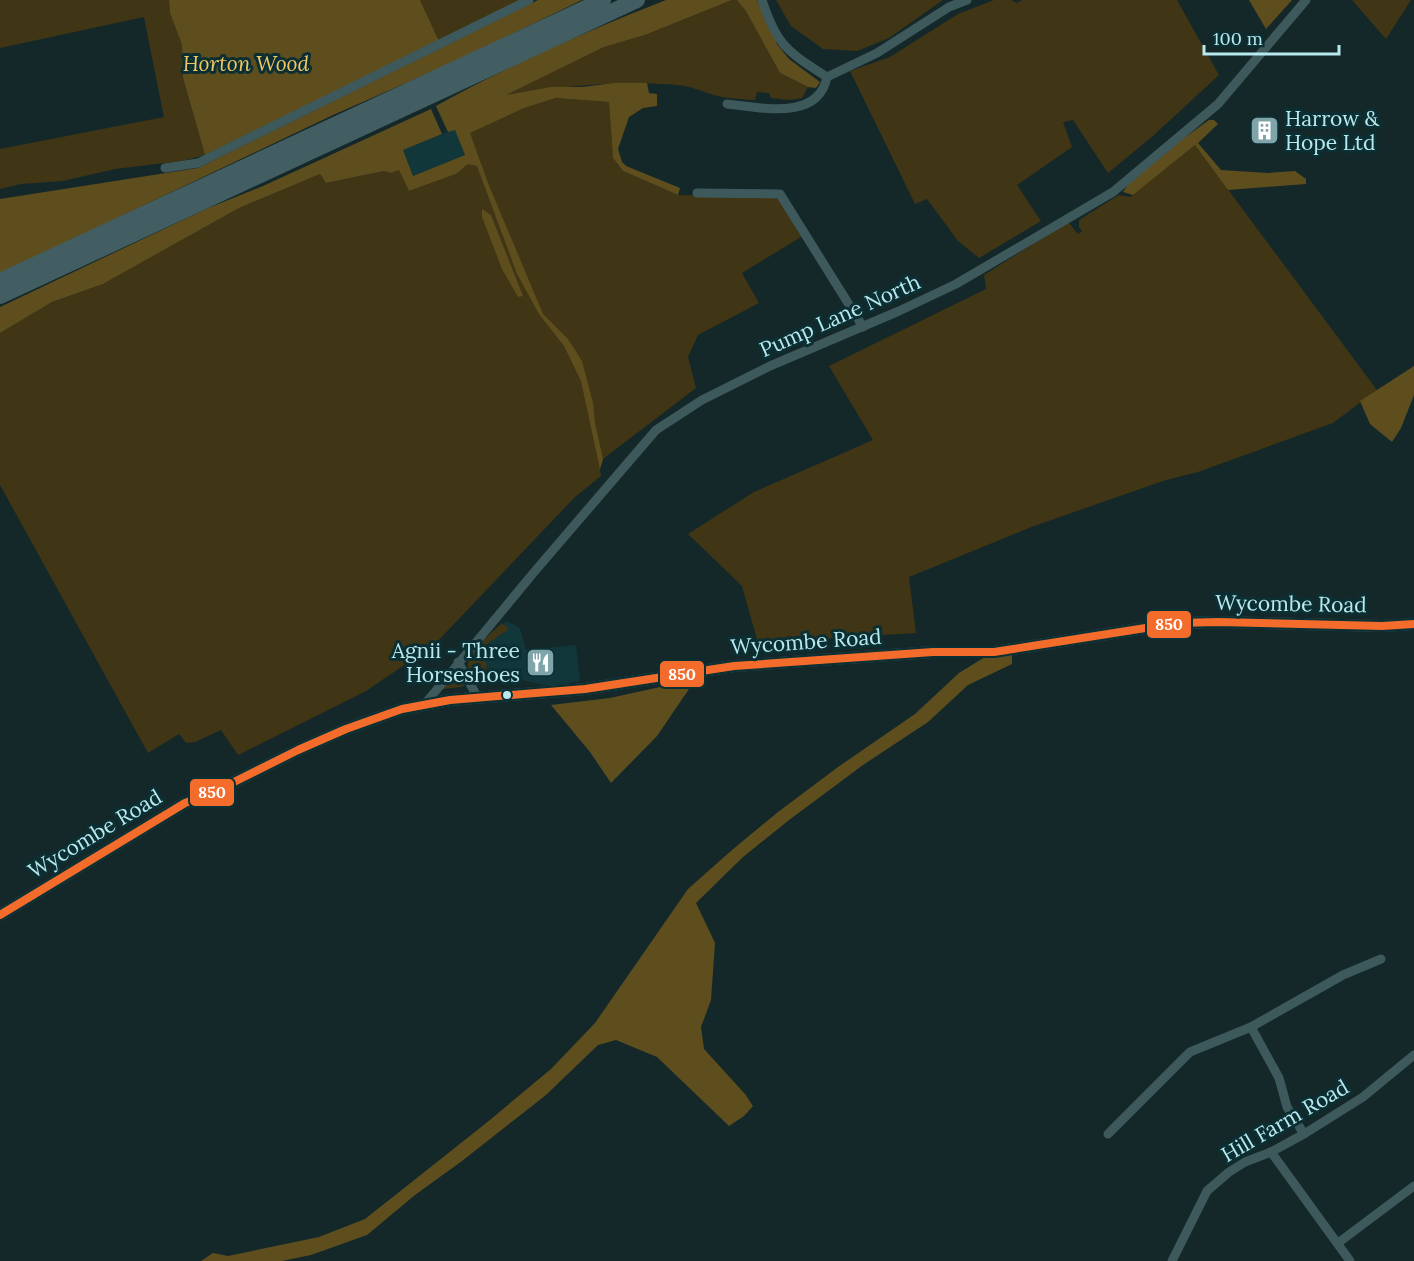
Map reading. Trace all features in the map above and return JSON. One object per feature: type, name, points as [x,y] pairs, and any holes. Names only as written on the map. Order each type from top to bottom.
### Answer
[{"type":"highway","points":[[0,281],[603,0]]},
{"type":"highway","points":[[0,296],[637,0]]},
{"type":"street","points":[[165,168],[198,163],[529,0]]},
{"type":"street","points":[[762,0],[779,40],[791,53],[827,77]]},
{"type":"street","points":[[727,104],[781,110],[807,103],[821,92],[827,77],[877,54],[949,8],[967,0]]},
{"type":"street","name":"Pump Lane North","points":[[424,705],[656,430],[702,400],[770,366],[863,327],[956,284],[1113,192],[1218,104],[1306,0]]},
{"type":"street","points":[[697,193],[780,194],[863,327]]},
{"type":"street","name":"Wycombe Road","points":[[0,915],[185,803],[216,791],[346,729],[402,709],[478,698],[585,689],[734,666],[933,652],[994,652],[1177,623],[1382,626],[1414,624]]},
{"type":"street","points":[[458,662],[478,698]]},
{"type":"street","points":[[1114,1132],[1190,1052],[1306,1001],[1342,975],[1377,960],[1377,972]]},
{"type":"street","points":[[1251,1027],[1279,1078],[1287,1107],[1304,1134]]},
{"type":"street","name":"Hill Farm Road","points":[[1172,1261],[1207,1191],[1229,1172],[1304,1134],[1363,1097],[1414,1055]]},
{"type":"street","points":[[1270,1152],[1350,1261]]},
{"type":"street","points":[[1338,1242],[1414,1186]]},
{"type":"shaded area","points":[[0,0],[169,0],[170,13],[182,45],[183,78],[205,155],[182,161],[115,169],[63,181],[21,184],[0,189],[0,149],[164,117],[144,17],[0,48]]},
{"type":"shaded area","points":[[420,0],[523,0],[439,41]]},
{"type":"shaded area","points":[[737,0],[747,11],[780,73],[808,87],[802,98],[789,100],[771,98],[769,93],[757,92],[755,100],[736,99],[683,86],[634,83],[547,89],[503,96],[604,47],[645,35]]},
{"type":"shaded area","points":[[776,0],[943,0],[889,38],[857,51],[823,49],[791,26]]},
{"type":"shaded area","points":[[994,0],[1011,0],[1017,3],[1022,0],[1177,0],[1219,75],[1154,135],[1108,173],[1073,120],[1063,122],[1072,147],[1017,185],[1041,221],[979,258],[958,241],[927,199],[915,204],[850,71],[890,57],[958,14]]},
{"type":"shaded area","points":[[1352,0],[1411,0],[1386,39]]},
{"type":"shaded area","points":[[556,98],[609,102],[613,158],[623,171],[678,195],[780,198],[806,234],[742,273],[759,303],[698,335],[688,357],[696,388],[603,459],[600,469],[601,476],[575,497],[434,645],[366,691],[238,755],[221,730],[195,742],[186,743],[179,734],[148,753],[0,485],[0,333],[52,302],[103,284],[239,208],[320,174],[326,183],[384,171],[391,173],[399,169],[409,191],[456,174],[468,164],[481,164],[469,132],[524,108]]},
{"type":"shaded area","points":[[455,129],[465,155],[413,176],[403,150]]},
{"type":"shaded area","points":[[1195,145],[1377,390],[1333,423],[1198,472],[1166,480],[1034,526],[909,577],[916,633],[758,643],[742,586],[688,534],[754,492],[873,440],[829,366],[986,289],[984,275],[1068,222],[1078,234],[1082,231],[1079,227],[1079,220],[1119,195],[1130,197]]},
{"type":"shaded area","points":[[506,621],[520,628],[526,650],[576,645],[580,681],[553,686],[488,672],[482,649]]},
{"type":"shaded area","points":[[502,623],[509,629],[484,646],[487,672],[475,675],[468,668],[471,655],[480,643]]},
{"type":"shaded area","points":[[456,674],[461,675],[462,680],[467,684],[443,689],[443,686]]},
{"type":"green space","name":"Horton Wood","points":[[169,0],[420,0],[439,41],[205,155],[183,78],[182,45],[170,13]]},
{"type":"green space","points":[[538,0],[582,0],[447,65],[333,115],[0,274],[0,199],[198,168]]},
{"type":"green space","points":[[666,0],[732,0],[645,35],[604,47],[506,95],[551,87],[647,83],[649,93],[657,94],[657,106],[643,108],[629,117],[618,149],[622,162],[626,166],[680,188],[678,195],[623,171],[613,158],[609,102],[556,98],[524,108],[470,133],[488,183],[543,314],[568,339],[582,361],[593,403],[603,459],[600,469],[581,381],[564,346],[539,314],[517,274],[477,166],[468,164],[456,174],[409,191],[399,170],[326,183],[320,174],[239,208],[103,284],[52,302],[0,333],[0,307],[206,209],[263,186],[431,109],[442,134],[403,150],[413,176],[465,155],[455,130],[448,132],[436,106],[549,49]]},
{"type":"green space","points":[[737,0],[757,0],[777,44],[789,59],[820,82],[816,88],[808,87],[780,73],[746,11]]},
{"type":"green space","points":[[1249,0],[1292,0],[1266,29]]},
{"type":"green space","points":[[1209,120],[1214,120],[1218,124],[1198,143],[1221,170],[1268,173],[1295,171],[1306,179],[1306,184],[1228,190],[1195,145],[1133,195],[1123,192],[1165,152]]},
{"type":"green space","points":[[482,209],[491,215],[523,296],[518,297],[502,269],[482,217]]},
{"type":"green space","points":[[1414,366],[1414,395],[1401,428],[1392,442],[1370,424],[1360,401]]},
{"type":"green space","points":[[1012,653],[1012,664],[968,685],[928,722],[863,765],[789,820],[743,857],[696,903],[715,943],[711,1000],[701,1027],[704,1049],[753,1106],[744,1116],[729,1126],[657,1057],[616,1040],[598,1045],[546,1095],[415,1195],[367,1235],[311,1255],[282,1261],[201,1261],[213,1253],[228,1256],[319,1237],[365,1219],[551,1069],[595,1023],[688,889],[732,850],[838,767],[915,714],[959,673],[985,657]]},
{"type":"green space","points":[[683,682],[696,682],[657,736],[611,783],[590,752],[551,705],[610,698]]},
{"type":"transit line","name":"850","points":[[0,915],[185,803],[216,791],[346,729],[402,709],[450,700],[585,689],[734,666],[933,652],[994,652],[1177,623],[1382,626],[1414,624]]},
{"type":"place","name":"Harrow & Hope Ltd","points":[[1264,131]]},
{"type":"place","name":"Agnii - Three Horseshoes","points":[[541,663]]}]
